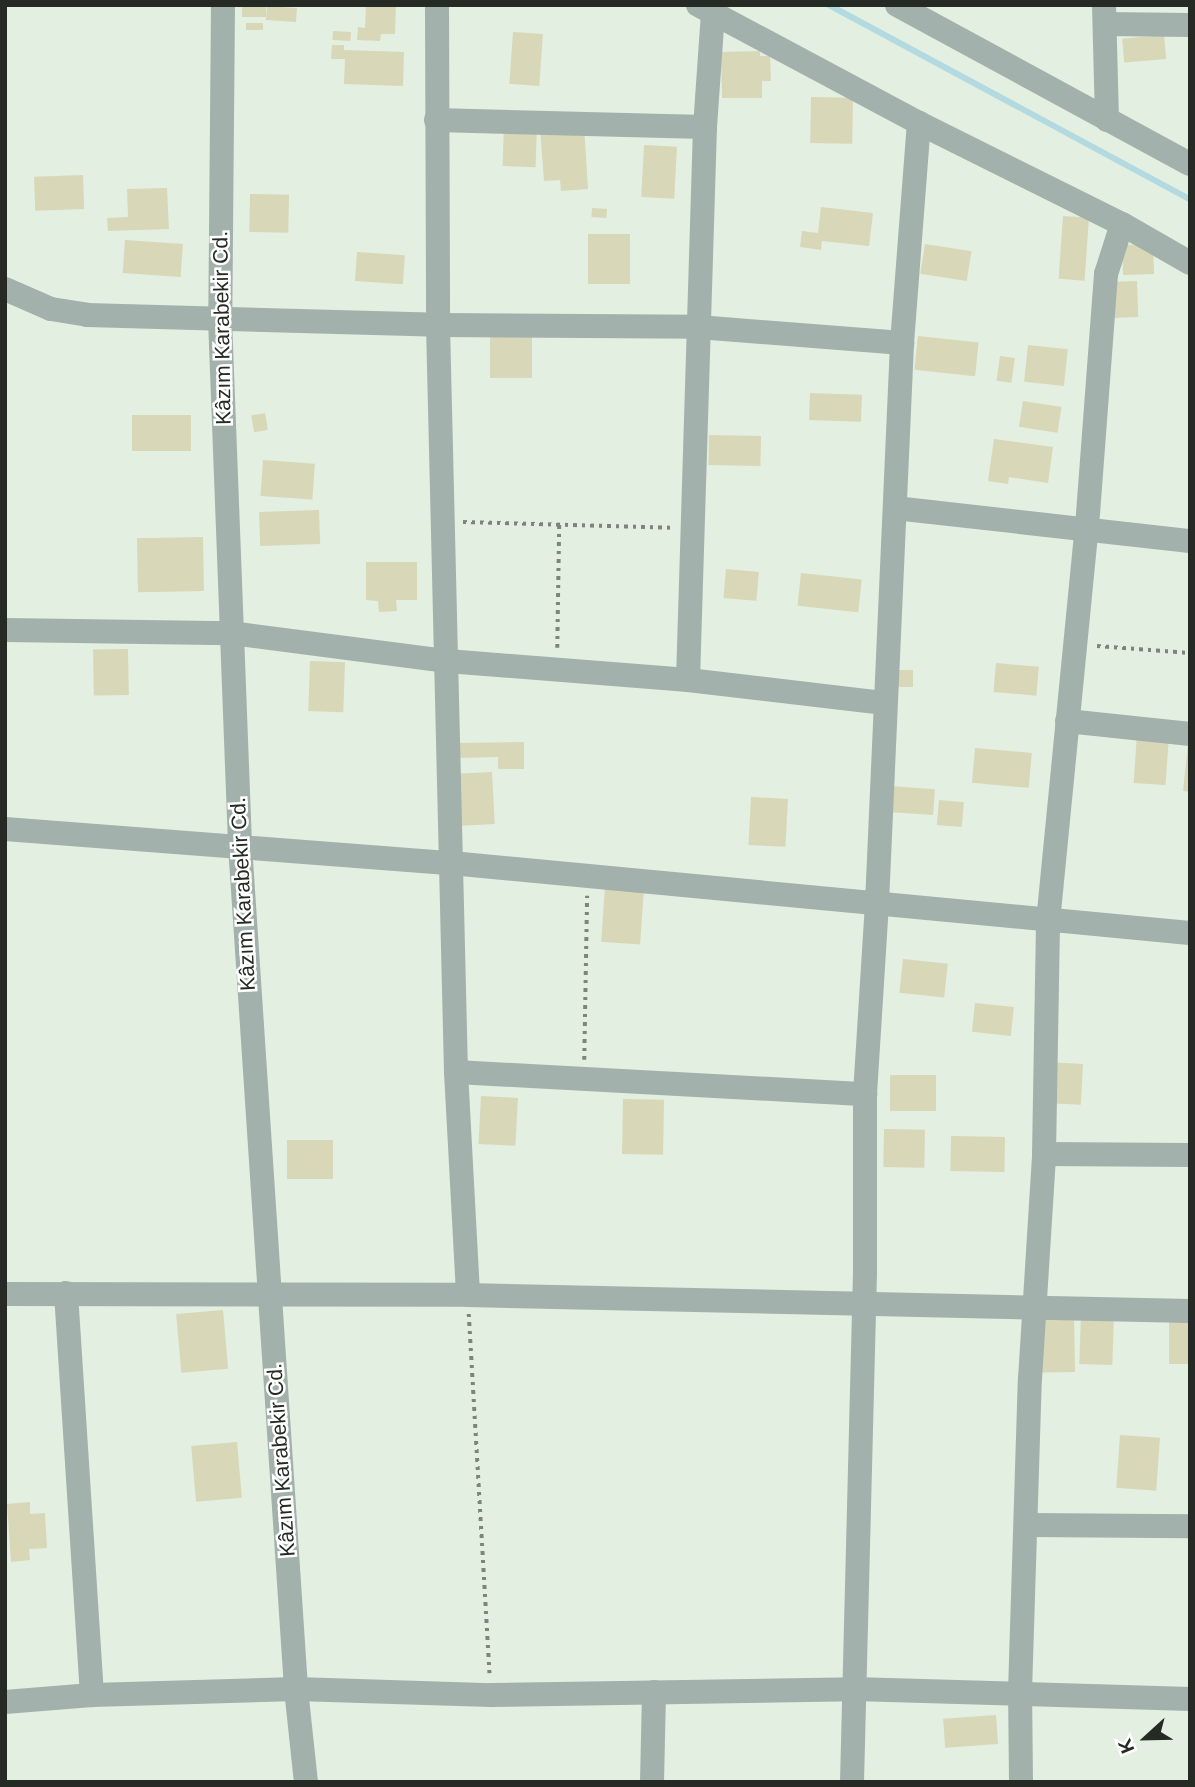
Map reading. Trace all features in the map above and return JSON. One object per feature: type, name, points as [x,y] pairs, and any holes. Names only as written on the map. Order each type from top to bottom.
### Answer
[{"type":"street","name":"Kâzım Karabekir Cd.","points":[[223,5],[220,319],[240,845],[268,1295],[296,1689],[306,1782]]},
{"type":"street","points":[[438,5],[438,325],[456,1072],[468,1295]]},
{"type":"street","points":[[897,5],[1190,164]]},
{"type":"street","points":[[688,681],[705,127],[706,9],[919,123],[1122,224],[1190,263]]},
{"type":"street","points":[[1107,120],[1105,15],[1190,24]]},
{"type":"street","points":[[436,120],[705,127]]},
{"type":"street","points":[[852,1782],[864,1302],[865,1094],[877,904],[902,343],[919,123]]},
{"type":"street","points":[[1021,1782],[1020,1692],[1028,1525],[1030,1379],[1037,1307],[1044,1154],[1048,922],[1087,527],[1106,274],[1122,224]]},
{"type":"street","points":[[5,289],[51,309],[87,315],[438,325],[698,327],[902,343]]},
{"type":"street","points":[[895,508],[1087,527],[1190,541]]},
{"type":"street","points":[[5,630],[231,633],[447,661],[688,681],[885,703]]},
{"type":"street","points":[[1067,721],[1190,734]]},
{"type":"street","points":[[5,830],[240,845],[451,863],[1048,922],[1190,933]]},
{"type":"street","points":[[456,1072],[865,1094]]},
{"type":"street","points":[[1044,1154],[1190,1155]]},
{"type":"street","points":[[66,1293],[92,1695]]},
{"type":"street","points":[[5,1294],[468,1295],[1190,1311]]},
{"type":"street","points":[[1028,1525],[1190,1526]]},
{"type":"street","points":[[5,1702],[92,1695],[296,1689],[491,1695],[854,1689],[1190,1699]]},
{"type":"street","points":[[652,1782],[654,1692]]},
{"type":"path","points":[[443,521],[692,528]]},
{"type":"path","points":[[556,671],[559,524]]},
{"type":"path","points":[[1074,645],[1190,653]]},
{"type":"path","points":[[584,1079],[587,878]]},
{"type":"path","points":[[468,1295],[491,1695]]},
{"type":"building","points":[[242,5],[266,5],[266,17],[242,17]]},
{"type":"building","points":[[366,5],[396,5],[395,34],[381,34],[380,41],[357,40],[358,27],[365,28]]},
{"type":"building","points":[[267,6],[297,8],[296,22],[266,20]]},
{"type":"building","points":[[246,23],[263,23],[263,30],[246,30]]},
{"type":"building","points":[[333,31],[351,32],[351,41],[333,40]]},
{"type":"building","points":[[513,32],[543,34],[539,86],[509,84]]},
{"type":"building","points":[[1164,35],[1166,59],[1124,63],[1122,39]]},
{"type":"building","points":[[332,45],[344,45],[344,50],[404,52],[403,86],[344,84],[345,59],[331,59]]},
{"type":"building","points":[[760,51],[760,56],[770,56],[771,81],[762,81],[762,98],[722,98],[721,52]]},
{"type":"building","points":[[811,97],[853,98],[852,144],[810,143]]},
{"type":"building","points":[[504,125],[537,126],[536,167],[503,166]]},
{"type":"building","points":[[584,126],[588,189],[561,191],[560,180],[544,181],[540,128]]},
{"type":"building","points":[[644,145],[677,147],[674,199],[641,197]]},
{"type":"building","points":[[83,175],[84,209],[35,211],[34,177]]},
{"type":"building","points":[[167,188],[169,229],[108,231],[107,218],[128,217],[127,189]]},
{"type":"building","points":[[250,194],[289,195],[288,233],[249,232]]},
{"type":"building","points":[[821,207],[873,213],[869,246],[822,241],[821,250],[800,247],[802,231],[818,233]]},
{"type":"building","points":[[592,208],[607,209],[606,218],[591,217]]},
{"type":"building","points":[[1063,216],[1089,218],[1085,281],[1059,279]]},
{"type":"building","points":[[588,234],[630,234],[630,284],[588,284]]},
{"type":"building","points":[[125,240],[183,244],[181,277],[123,273]]},
{"type":"building","points":[[925,244],[971,251],[967,281],[920,274]]},
{"type":"building","points":[[1153,244],[1154,274],[1123,275],[1122,245]]},
{"type":"building","points":[[357,252],[405,255],[403,284],[355,281]]},
{"type":"building","points":[[1137,281],[1138,317],[1109,318],[1108,282]]},
{"type":"building","points":[[490,332],[532,332],[532,378],[490,378]]},
{"type":"building","points":[[918,336],[979,342],[975,376],[914,370]]},
{"type":"building","points":[[1028,345],[1068,349],[1064,386],[1024,382]]},
{"type":"building","points":[[1000,356],[1015,358],[1011,383],[997,381]]},
{"type":"building","points":[[810,393],[862,395],[861,422],[809,420]]},
{"type":"building","points":[[1023,401],[1062,407],[1057,433],[1019,427]]},
{"type":"building","points":[[265,413],[268,430],[254,432],[251,415]]},
{"type":"building","points":[[132,415],[191,415],[191,451],[132,451]]},
{"type":"building","points":[[709,435],[761,436],[760,466],[708,465]]},
{"type":"building","points":[[994,439],[1053,447],[1048,483],[1009,477],[1008,484],[988,481]]},
{"type":"building","points":[[263,460],[315,464],[312,500],[260,496]]},
{"type":"building","points":[[319,510],[320,544],[260,546],[259,512]]},
{"type":"building","points":[[203,537],[204,591],[138,592],[137,538]]},
{"type":"building","points":[[366,562],[417,562],[417,600],[396,600],[397,611],[379,612],[378,601],[366,600]]},
{"type":"building","points":[[726,569],[759,572],[756,601],[723,598]]},
{"type":"building","points":[[801,573],[862,579],[858,612],[798,606]]},
{"type":"building","points":[[128,649],[129,695],[94,696],[93,650]]},
{"type":"building","points":[[310,661],[345,662],[343,712],[308,711]]},
{"type":"building","points":[[996,663],[1039,667],[1036,696],[993,692]]},
{"type":"building","points":[[895,670],[913,670],[913,687],[895,687]]},
{"type":"building","points":[[1137,734],[1169,736],[1166,785],[1134,783]]},
{"type":"building","points":[[524,742],[524,769],[498,769],[498,757],[456,758],[456,743]]},
{"type":"building","points":[[1190,744],[1190,792],[1183,791]]},
{"type":"building","points":[[975,748],[1032,753],[1029,788],[972,783]]},
{"type":"building","points":[[492,772],[495,824],[461,826],[458,774]]},
{"type":"building","points":[[890,786],[935,789],[933,815],[888,812]]},
{"type":"building","points":[[751,797],[788,799],[785,847],[748,845]]},
{"type":"building","points":[[939,800],[964,802],[962,827],[937,825]]},
{"type":"building","points":[[605,887],[644,890],[640,945],[601,942]]},
{"type":"building","points":[[903,959],[948,964],[944,998],[899,993]]},
{"type":"building","points":[[975,1003],[1014,1007],[1011,1036],[972,1032]]},
{"type":"building","points":[[1047,1062],[1083,1064],[1081,1105],[1045,1103]]},
{"type":"building","points":[[890,1075],[936,1075],[936,1111],[890,1111]]},
{"type":"building","points":[[481,1096],[518,1098],[515,1146],[478,1144]]},
{"type":"building","points":[[623,1099],[664,1100],[663,1155],[622,1154]]},
{"type":"building","points":[[884,1129],[925,1130],[924,1168],[883,1167]]},
{"type":"building","points":[[951,1136],[1005,1137],[1004,1172],[950,1171]]},
{"type":"building","points":[[287,1140],[333,1140],[333,1179],[287,1179]]},
{"type":"building","points":[[223,1310],[228,1369],[181,1373],[176,1314]]},
{"type":"building","points":[[1169,1313],[1190,1313],[1190,1364],[1169,1364]]},
{"type":"building","points":[[1074,1314],[1075,1372],[1041,1373],[1040,1315]]},
{"type":"building","points":[[1081,1315],[1114,1316],[1112,1365],[1079,1364]]},
{"type":"building","points":[[1120,1435],[1160,1438],[1156,1491],[1116,1488]]},
{"type":"building","points":[[237,1442],[242,1498],[196,1502],[191,1446]]},
{"type":"building","points":[[30,1502],[30,1514],[45,1513],[47,1548],[29,1549],[30,1560],[11,1562],[7,1504]]},
{"type":"building","points":[[996,1715],[998,1744],[945,1748],[943,1719]]},
{"type":"waterway","points":[[829,5],[1190,199]]}]
